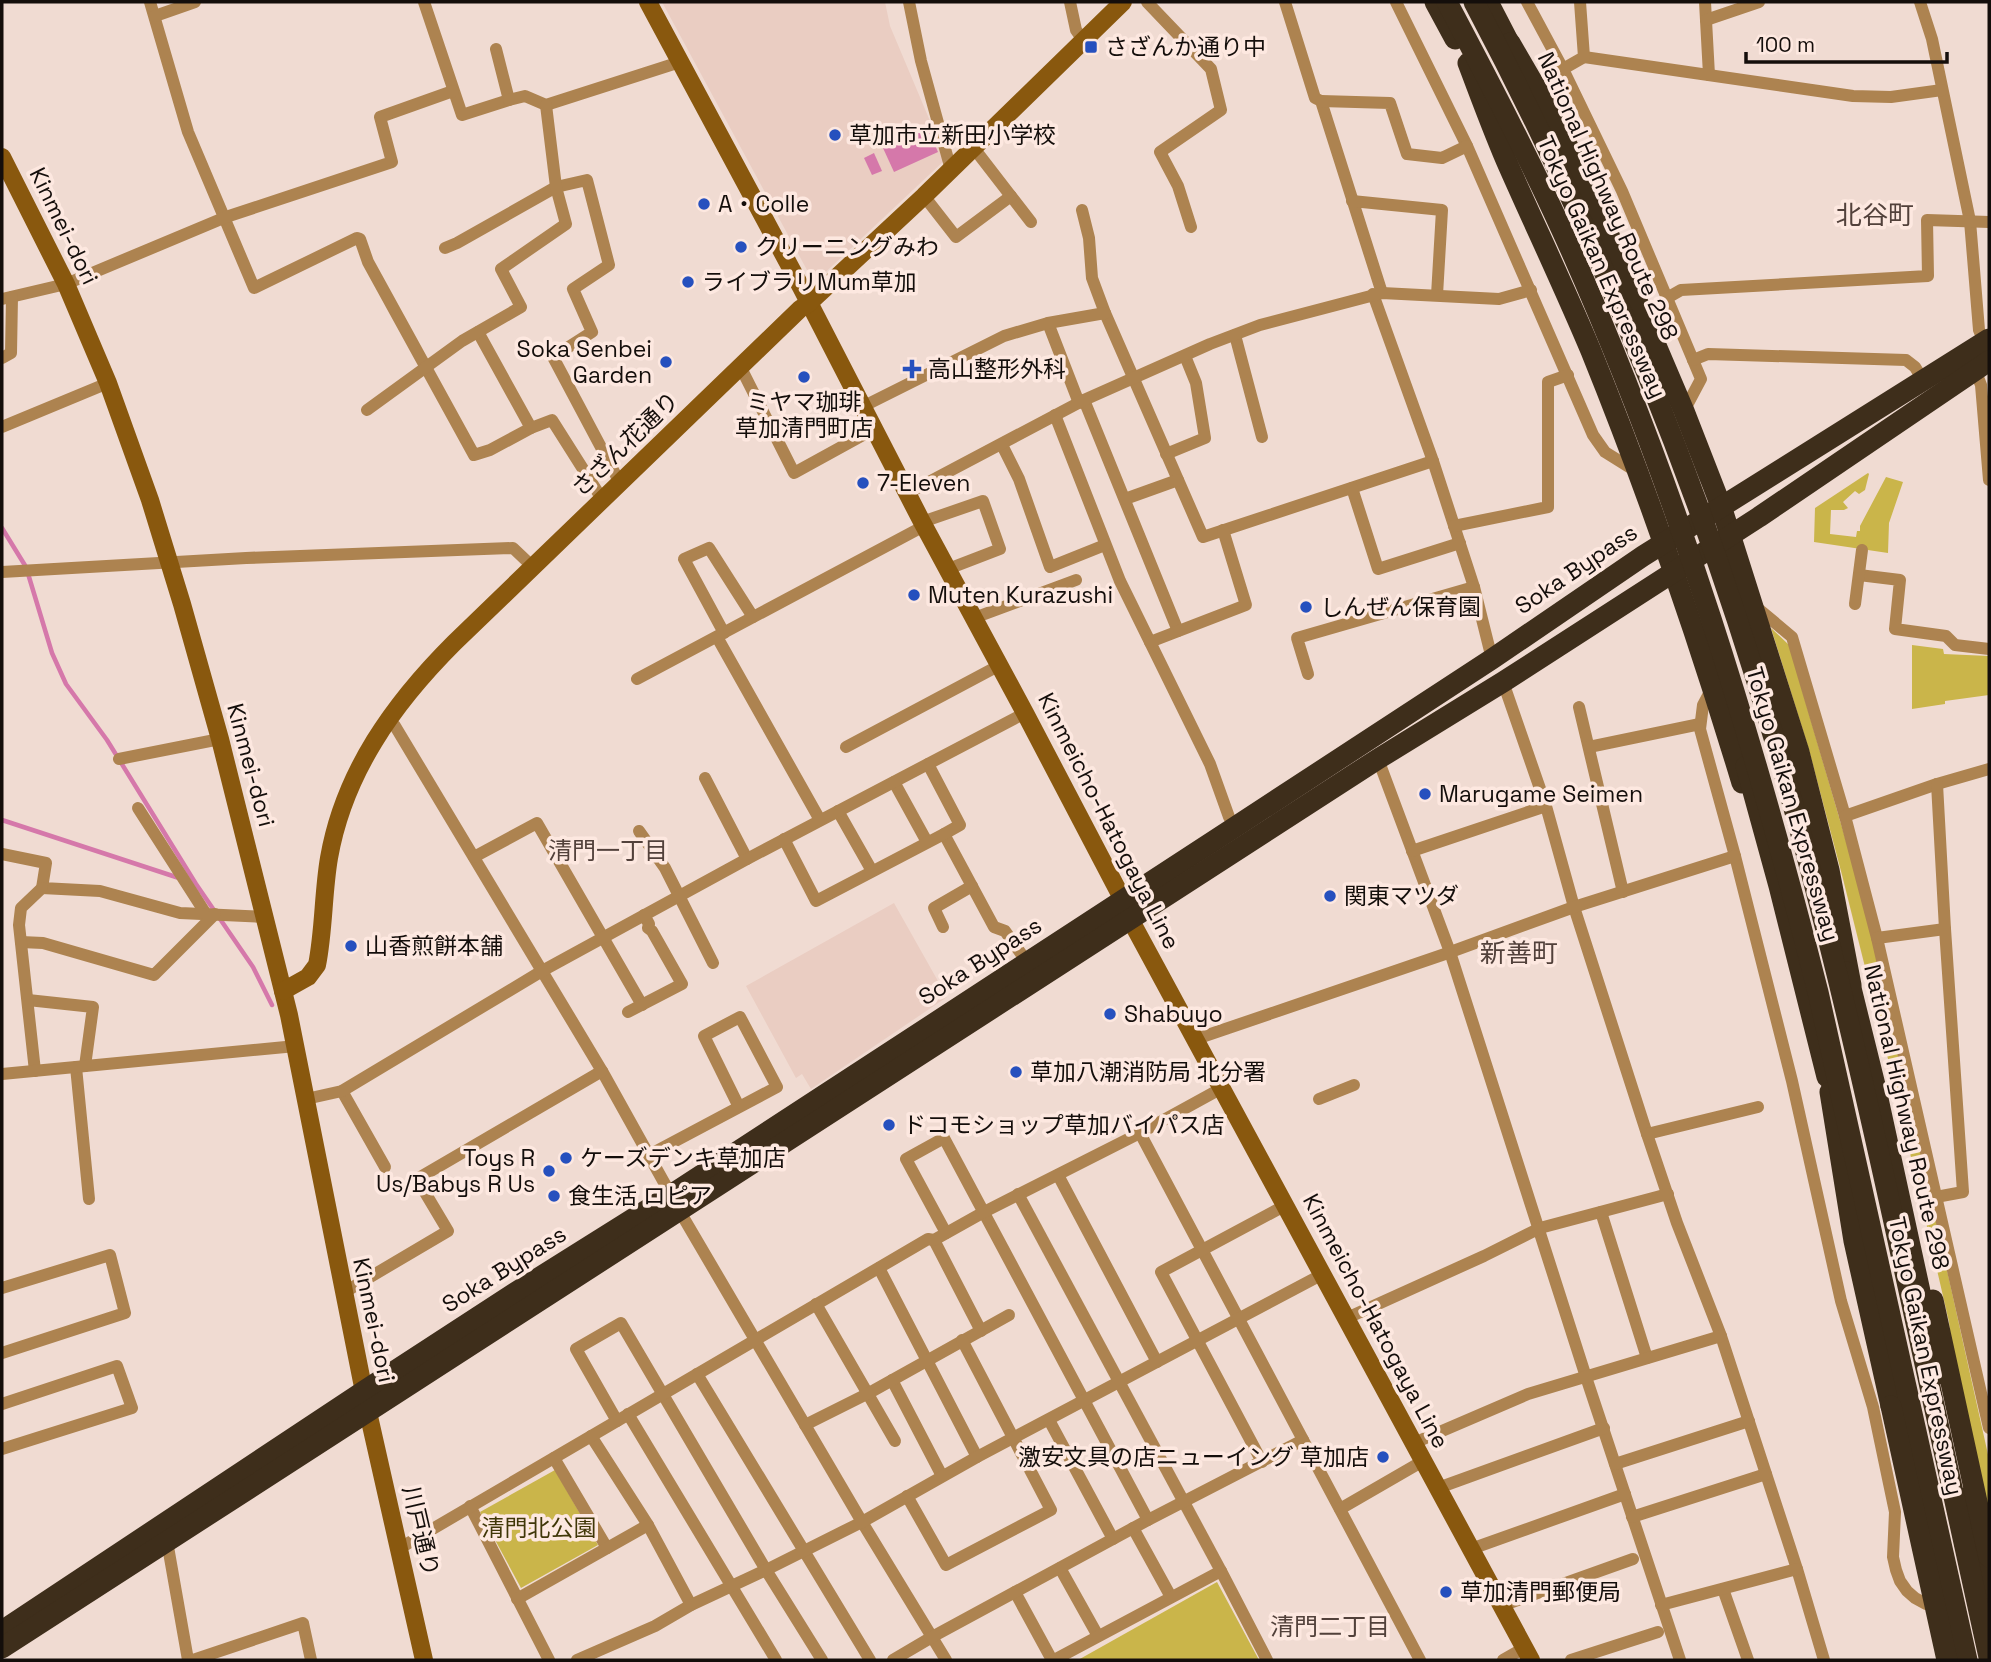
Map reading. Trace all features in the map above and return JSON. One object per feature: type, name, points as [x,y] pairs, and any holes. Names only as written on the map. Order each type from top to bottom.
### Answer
[{"type":"highway","points":[[1435,2],[1468,63],[1549,232],[1634,436]]},
{"type":"highway","name":"Tokyo Gaikan Expressway","points":[[1447,2],[1533,168],[1606,333],[1668,492],[1762,781],[1818,992],[1955,1659]]},
{"type":"highway","name":"Tokyo Gaikan Expressway","points":[[1474,2],[1550,152],[1625,320],[1688,480],[1757,682],[1827,928],[1989,1657]]},
{"type":"highway","name":"National Highway Route 298","points":[[1488,2],[1557,124],[1597,207],[1721,506],[1803,765],[1829,870],[1851,985]]},
{"type":"highway","points":[[1468,63],[1508,165],[1551,256],[1590,350],[1637,472],[1672,572],[1717,686],[1776,874],[1830,1092],[1955,1659]]},
{"type":"highway","name":"Soka Bypass","points":[[2,1648],[368,1412],[1027,962],[1127,909],[1235,827],[1492,659],[1662,543],[1923,380],[1984,353]]},
{"type":"highway","name":"Soka Bypass","points":[[2,1631],[524,1287],[675,1203],[1127,909],[1503,682],[1731,535],[1984,353]]},
{"type":"highway","name":"National Highway Route 298","points":[[1756,643],[1812,834],[1851,985],[1982,1540],[1989,1600]]},
{"type":"highway","points":[[1875,1085],[1933,1300],[1989,1557]]},
{"type":"highway","points":[[1830,1092],[1854,1241],[1891,1406],[1955,1659]]},
{"type":"street","points":[[150,2],[186,125],[254,288],[357,238],[360,239],[368,262],[474,456],[552,420],[602,499]]},
{"type":"street","points":[[155,16],[195,2]]},
{"type":"street","points":[[424,2],[462,115],[526,96],[546,105],[680,62]]},
{"type":"street","name":"Kinmeicho-Hatogaya Line","points":[[648,2],[1222,1088],[1528,1654]]},
{"type":"street","points":[[909,2],[921,61],[951,170]]},
{"type":"street","points":[[1070,2],[1076,30],[1083,40]]},
{"type":"street","name":"さざん花通り","points":[[284,991],[308,977],[317,965],[334,836],[361,764],[388,719],[431,666],[740,366],[924,196],[1123,2]]},
{"type":"street","points":[[1147,2],[1211,69],[1221,110],[1160,152],[1178,186],[1191,227]]},
{"type":"street","points":[[1285,2],[1315,98],[1321,101],[1390,103],[1407,153],[1442,158],[1467,146]]},
{"type":"street","points":[[1396,2],[1467,146],[1593,435],[1605,452],[1637,472]]},
{"type":"street","points":[[1527,2],[1622,191],[1701,379],[1680,412]]},
{"type":"street","points":[[1580,2],[1584,57]]},
{"type":"street","points":[[1705,2],[1709,75]]},
{"type":"street","points":[[1706,20],[1759,2]]},
{"type":"street","points":[[1920,2],[1932,39],[1970,220],[1979,330],[1984,353],[1981,385],[1988,441],[1989,480]]},
{"type":"street","points":[[496,49],[509,100]]},
{"type":"street","points":[[1563,69],[1584,57],[1853,96],[1891,97],[1942,90]]},
{"type":"street","points":[[2,358],[11,353],[7,298],[66,284],[226,216],[392,162],[380,117],[453,91]]},
{"type":"street","points":[[1321,101],[1377,293],[1474,587],[1492,659]]},
{"type":"street","points":[[367,410],[478,332],[521,307],[501,269],[566,224],[556,187],[546,105]]},
{"type":"street","points":[[973,148],[1031,222]]},
{"type":"street","name":"Kinmei-dori","points":[[2,157],[9,186],[66,284],[108,383],[170,562],[220,739],[284,991],[368,1412]]},
{"type":"street","points":[[445,248],[556,187],[587,180],[609,265],[573,289],[592,332],[554,357],[620,483]]},
{"type":"street","points":[[924,196],[956,237],[1011,196]]},
{"type":"street","points":[[1352,201],[1442,210],[1437,295]]},
{"type":"street","points":[[1082,210],[1089,238],[1092,278],[1133,379],[1203,537],[1433,461]]},
{"type":"street","points":[[1667,298],[1681,290],[1928,276],[1927,220],[1989,222]]},
{"type":"street","points":[[908,493],[1082,401],[1260,325],[1377,293],[1499,299],[1531,290]]},
{"type":"street","points":[[862,407],[1004,336],[1048,323],[1105,313]]},
{"type":"street","points":[[1048,323],[1125,499],[1178,631]]},
{"type":"street","points":[[478,332],[531,428]]},
{"type":"street","points":[[1235,335],[1262,437]]},
{"type":"street","points":[[1693,360],[1708,354],[1906,360],[1915,367],[1923,380]]},
{"type":"street","points":[[1166,454],[1205,438],[1196,383],[1185,356]]},
{"type":"street","points":[[740,366],[794,473],[874,429]]},
{"type":"street","points":[[1454,526],[1548,507],[1548,382],[1568,375]]},
{"type":"street","points":[[2,427],[108,383]]},
{"type":"street","points":[[1055,415],[1120,581],[1210,764],[1235,827]]},
{"type":"street","points":[[1002,445],[1019,480],[1050,567],[1105,545]]},
{"type":"street","points":[[1125,499],[1178,481]]},
{"type":"street","points":[[1352,488],[1378,569],[1460,543]]},
{"type":"street","points":[[637,679],[923,524],[982,501],[1000,548],[947,569]]},
{"type":"street","points":[[1150,642],[1246,605],[1223,530]]},
{"type":"street","points":[[2,572],[170,562],[513,548],[533,567]]},
{"type":"street","points":[[753,617],[709,548],[684,559],[720,635],[820,820]]},
{"type":"street","points":[[1855,604],[1862,550]]},
{"type":"street","points":[[1858,575],[1900,580],[1895,629]]},
{"type":"street","points":[[974,618],[1076,580]]},
{"type":"street","points":[[1308,674],[1297,638],[1474,587]]},
{"type":"street","points":[[1754,606],[1792,637],[1845,816],[1877,938],[1988,1414],[1989,1428]]},
{"type":"street","points":[[1881,627],[1946,636],[1955,645],[1989,649]]},
{"type":"street","points":[[846,747],[1000,665]]},
{"type":"street","points":[[1503,682],[1546,806],[1574,907],[1647,1134],[1721,1336],[1824,1660]]},
{"type":"street","points":[[1717,686],[1703,705],[1700,729],[1792,1081],[1841,1301],[1873,1407],[1895,1512],[1893,1557],[1896,1570],[1900,1581],[1915,1598],[1926,1604],[1944,1605]]},
{"type":"street","points":[[1579,707],[1623,892]]},
{"type":"street","points":[[306,1099],[342,1091],[603,937],[1025,713]]},
{"type":"street","points":[[388,719],[395,726],[602,1071],[754,1339],[946,1660]]},
{"type":"street","points":[[1589,747],[1700,723]]},
{"type":"street","points":[[119,759],[220,739]]},
{"type":"street","points":[[1378,759],[1450,952],[1680,1660]]},
{"type":"street","points":[[784,839],[816,901],[960,825],[928,764]]},
{"type":"street","points":[[1845,816],[1989,769]]},
{"type":"street","points":[[705,778],[747,859]]},
{"type":"street","points":[[894,782],[928,842]]},
{"type":"street","points":[[1936,1197],[1964,1192],[1937,784]]},
{"type":"street","points":[[1412,851],[1546,806]]},
{"type":"street","points":[[138,808],[210,914]]},
{"type":"street","points":[[838,811],[872,871]]},
{"type":"street","points":[[474,857],[537,823],[642,1005]]},
{"type":"street","points":[[639,831],[665,868],[713,963]]},
{"type":"street","points":[[944,834],[994,928],[1005,931],[1027,962]]},
{"type":"street","points":[[2,854],[46,863],[42,888],[21,908],[19,925],[35,1071]]},
{"type":"street","points":[[1196,1039],[1574,907],[1735,856]]},
{"type":"street","points":[[943,927],[934,908],[972,886]]},
{"type":"street","points":[[42,888],[100,891],[180,913],[265,917]]},
{"type":"street","points":[[22,942],[43,943],[154,975],[210,914]]},
{"type":"street","points":[[628,1012],[682,985],[648,928],[649,924],[644,915]]},
{"type":"street","points":[[1877,938],[1945,929]]},
{"type":"street","points":[[28,1000],[93,1007],[81,1066],[89,1199]]},
{"type":"street","points":[[649,1155],[777,1087],[740,1017],[704,1036],[739,1107]]},
{"type":"street","points":[[2,1074],[296,1046]]},
{"type":"street","points":[[344,1293],[448,1231],[417,1179],[602,1071]]},
{"type":"street","points":[[1319,1099],[1354,1085]]},
{"type":"street","points":[[400,1548],[754,1339],[928,1240],[933,1240],[1140,1133],[1222,1088]]},
{"type":"street","points":[[342,1091],[385,1167]]},
{"type":"street","points":[[1647,1134],[1758,1107]]},
{"type":"street","points":[[1140,1133],[1420,1660]]},
{"type":"street","points":[[946,1233],[906,1159],[944,1138],[1148,1520]]},
{"type":"street","points":[[1058,1175],[1157,1363]]},
{"type":"street","points":[[1018,1194],[1266,1660]]},
{"type":"street","points":[[1347,1318],[1540,1228],[1668,1194]]},
{"type":"street","points":[[1262,1462],[1161,1272],[1286,1205]]},
{"type":"street","points":[[1601,1212],[1647,1358]]},
{"type":"street","points":[[933,1240],[981,1331]]},
{"type":"street","points":[[2,1288],[110,1255],[125,1313],[2,1353]]},
{"type":"street","points":[[879,1268],[977,1457]]},
{"type":"street","points":[[578,1660],[655,1626],[691,1605],[862,1522],[977,1457],[1323,1273]]},
{"type":"street","points":[[816,1304],[895,1441]]},
{"type":"street","points":[[805,1425],[869,1394],[1009,1315]]},
{"type":"street","points":[[776,1660],[576,1349],[621,1323],[822,1660]]},
{"type":"street","points":[[1414,1443],[1528,1394],[1721,1336]]},
{"type":"street","points":[[908,1496],[946,1564],[1051,1510],[962,1340]]},
{"type":"street","points":[[2,1404],[117,1366],[132,1408],[2,1449]]},
{"type":"street","points":[[697,1374],[870,1660]]},
{"type":"street","points":[[892,1380],[942,1476]]},
{"type":"street","name":"川戸通り","points":[[368,1412],[424,1660]]},
{"type":"street","points":[[1049,1420],[1113,1539]]},
{"type":"street","points":[[1615,1464],[1749,1421]]},
{"type":"street","points":[[1438,1488],[1604,1428]]},
{"type":"street","points":[[591,1436],[648,1525],[691,1605]]},
{"type":"street","points":[[893,1660],[1133,1528],[1303,1440]]},
{"type":"street","points":[[554,1458],[607,1548]]},
{"type":"street","points":[[1340,1509],[1423,1461]]},
{"type":"street","points":[[1632,1517],[1766,1474]]},
{"type":"street","points":[[1471,1549],[1625,1494]]},
{"type":"street","points":[[470,1506],[549,1660]]},
{"type":"street","points":[[517,1599],[648,1525]]},
{"type":"street","points":[[1133,1528],[1171,1597]]},
{"type":"street","points":[[167,1541],[191,1660],[303,1623],[312,1660]]},
{"type":"street","points":[[1501,1606],[1633,1559]]},
{"type":"street","points":[[1060,1568],[1098,1636]]},
{"type":"street","points":[[1661,1605],[1797,1569]]},
{"type":"street","points":[[1015,1592],[1053,1660],[1221,1571]]},
{"type":"street","points":[[1723,1588],[1748,1660]]},
{"type":"street","points":[[1955,1659],[1989,1600]]},
{"type":"street","points":[[1571,1660],[1658,1632]]},
{"type":"street","points":[[2,1654],[3,1660]]},
{"type":"street","points":[[1503,1660],[1528,1654]]},
{"type":"shaded area","name":"草加市立新田小学校","points":[[662,2],[885,2],[890,26],[946,159],[814,283]]},
{"type":"shaded area","points":[[928,129],[938,152],[894,172],[883,148]]},
{"type":"shaded area","points":[[874,153],[882,171],[872,175],[864,158]]},
{"type":"shaded area","points":[[894,903],[947,997],[811,1089],[802,1074],[796,1078],[746,986]]},
{"type":"green space","points":[[1868,473],[1865,490],[1859,494],[1855,491],[1843,502],[1848,508],[1831,510],[1830,534],[1856,537],[1886,477],[1903,482],[1889,523],[1888,553],[1814,542],[1815,508]]},
{"type":"green space","points":[[1771,628],[1789,645],[1855,872],[1882,978],[1989,1459],[1989,1524],[1949,1322],[1892,1075],[1809,750]]},
{"type":"green space","points":[[1912,645],[1943,649],[1944,654],[1989,656],[1989,695],[1912,709]]},
{"type":"green space","name":"清門北公園","points":[[555,1470],[598,1545],[521,1588],[480,1512]]},
{"type":"green space","points":[[1217,1582],[1259,1660],[1078,1660]]},
{"type":"waterway","points":[[2,528],[26,567],[52,653],[66,684],[107,740],[196,884],[253,967],[272,1005]]},
{"type":"waterway","points":[[2,820],[179,878]]},
{"type":"tunnel","points":[[1693,462],[1726,554]]},
{"type":"place","name":"さざんか通り中","points":[[1091,47]]},
{"type":"place","name":"草加市立新田小学校","points":[[835,135]]},
{"type":"place","name":"A・Colle","points":[[704,204]]},
{"type":"place","name":"クリーニングみわ","points":[[741,247]]},
{"type":"place","name":"ライブラリMum草加","points":[[688,282]]},
{"type":"place","name":"Soka Senbei Garden","points":[[666,362]]},
{"type":"place","name":"高山整形外科","points":[[912,369]]},
{"type":"place","name":"ミヤマ珈琲 草加清門町店","points":[[804,377]]},
{"type":"place","name":"7-Eleven","points":[[863,483]]},
{"type":"place","name":"Muten Kurazushi","points":[[914,595]]},
{"type":"place","name":"しんぜん保育園","points":[[1306,607]]},
{"type":"place","name":"Marugame Seimen","points":[[1425,794]]},
{"type":"place","name":"関東マツダ","points":[[1330,896]]},
{"type":"place","name":"山香煎餅本舗","points":[[351,946]]},
{"type":"place","name":"Shabuyo","points":[[1110,1014]]},
{"type":"place","name":"草加八潮消防局 北分署","points":[[1016,1072]]},
{"type":"place","name":"ドコモショップ草加バイパス店","points":[[889,1125]]},
{"type":"place","name":"ケーズデンキ草加店","points":[[566,1158]]},
{"type":"place","name":"Toys R Us/Babys R Us","points":[[549,1171]]},
{"type":"place","name":"食生活 ロピア","points":[[554,1196]]},
{"type":"place","name":"激安文具の店ニューイング 草加店","points":[[1383,1457]]},
{"type":"place","name":"草加清門郵便局","points":[[1446,1592]]},
{"type":"district","name":"北谷町","points":[[1875,215]]},
{"type":"district","name":"清門一丁目","points":[[608,850]]},
{"type":"district","name":"新善町","points":[[1519,953]]},
{"type":"district","name":"清門二丁目","points":[[1330,1626]]}]
